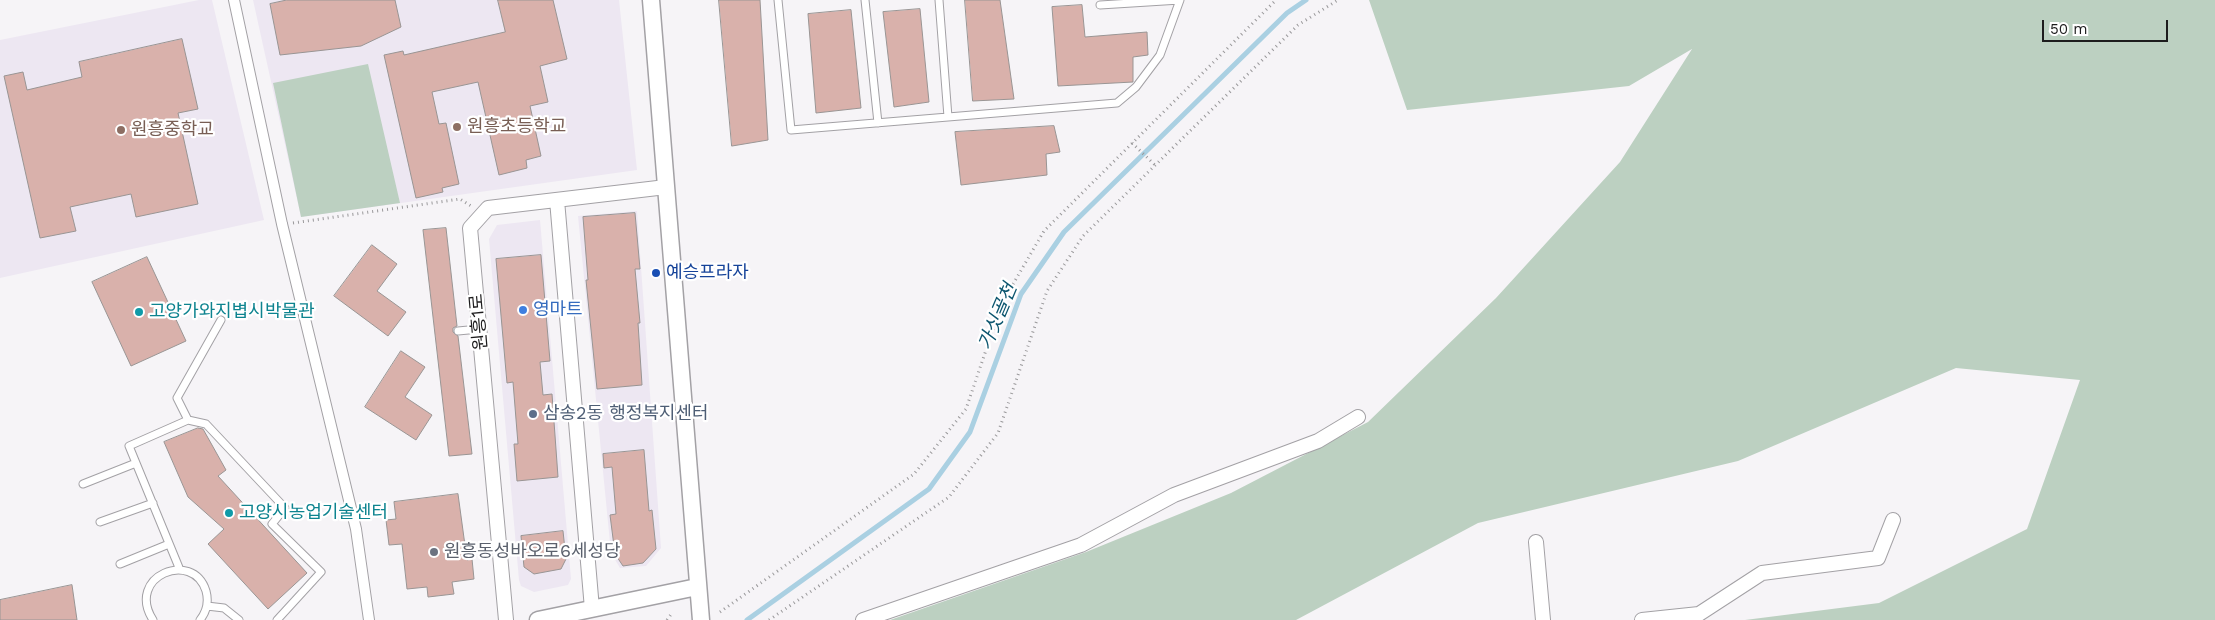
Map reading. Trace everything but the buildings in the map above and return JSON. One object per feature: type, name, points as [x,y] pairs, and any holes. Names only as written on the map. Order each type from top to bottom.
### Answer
[{"type":"street","points":[[234,0],[282,224],[356,529],[369,620]]},
{"type":"street","points":[[650,0],[701,620]]},
{"type":"street","name":"원흥1로","points":[[506,620],[470,228],[488,208],[666,187]]},
{"type":"street","points":[[557,200],[592,609]]},
{"type":"street","points":[[863,620],[1081,545],[1174,495],[1318,440],[1358,418]]},
{"type":"street","points":[[1642,620],[1699,614],[1762,573],[1878,558],[1893,520]]},
{"type":"street","points":[[1536,542],[1543,620]]},
{"type":"street","points":[[538,620],[697,587]]},
{"type":"lane","points":[[778,0],[792,130],[1117,103],[1136,87],[1160,55],[1180,0],[1100,5]]},
{"type":"lane","points":[[864,0],[878,123]]},
{"type":"lane","points":[[939,0],[948,117]]},
{"type":"lane","points":[[188,420],[177,398],[221,320]]},
{"type":"lane","points":[[458,331],[480,329]]},
{"type":"lane","points":[[180,570],[129,446],[188,420],[206,424],[285,508],[272,524],[320,572],[277,620]]},
{"type":"lane","points":[[83,484],[136,463]]},
{"type":"lane","points":[[100,522],[153,503]]},
{"type":"lane","points":[[120,564],[170,544]]},
{"type":"lane","points":[[153,620],[148,612],[146,602],[147,591],[160,574],[169,570],[180,570],[190,573],[199,579],[204,587],[207,606],[200,620]]},
{"type":"lane","points":[[207,606],[224,608],[239,620]]},
{"type":"path","points":[[720,612],[914,474],[966,409],[1002,303],[1044,231],[1276,0]]},
{"type":"path","points":[[769,620],[949,497],[998,433],[1047,291],[1083,236],[1298,26],[1338,0]]},
{"type":"path","points":[[1132,143],[1155,165]]},
{"type":"path","points":[[282,224],[460,199],[473,208]]},
{"type":"path","points":[[667,620],[672,613]]},
{"type":"shaded area","name":"원흥중학교","points":[[199,0],[212,0],[264,220],[0,278],[0,40]]},
{"type":"shaded area","name":"원흥초등학교","points":[[253,0],[619,0],[637,170],[301,217]]},
{"type":"shaded area","points":[[637,211],[661,548],[646,566],[620,568],[611,553],[578,216]]},
{"type":"shaded area","points":[[540,220],[571,579],[568,585],[534,592],[521,586],[519,580],[489,239],[497,225]]},
{"type":"green space","points":[[1369,0],[2215,0],[2215,620],[1745,620],[1879,603],[2027,529],[2080,380],[1956,368],[1738,461],[1478,523],[1296,620],[890,620],[1086,552],[1231,493],[1368,422],[1496,298],[1620,162],[1692,49],[1629,86],[1407,110]]},
{"type":"green space","points":[[368,64],[400,203],[301,217],[273,83]]},
{"type":"waterway","name":"가싯골천","points":[[747,620],[929,489],[970,432],[1021,294],[1064,232],[1287,13],[1306,0]]},
{"type":"place","name":"원흥초등학교","points":[[457,127]]},
{"type":"place","name":"원흥중학교","points":[[121,130]]},
{"type":"place","name":"예승프라자","points":[[656,273]]},
{"type":"place","name":"영마트","points":[[523,310]]},
{"type":"place","name":"고양가와지볍시박물관","points":[[139,312]]},
{"type":"place","name":"삼송2동 행정복지센터","points":[[533,414]]},
{"type":"place","name":"고양시농업기술센터","points":[[229,513]]},
{"type":"place","name":"원흥동성바오로6세성당","points":[[434,552]]}]
